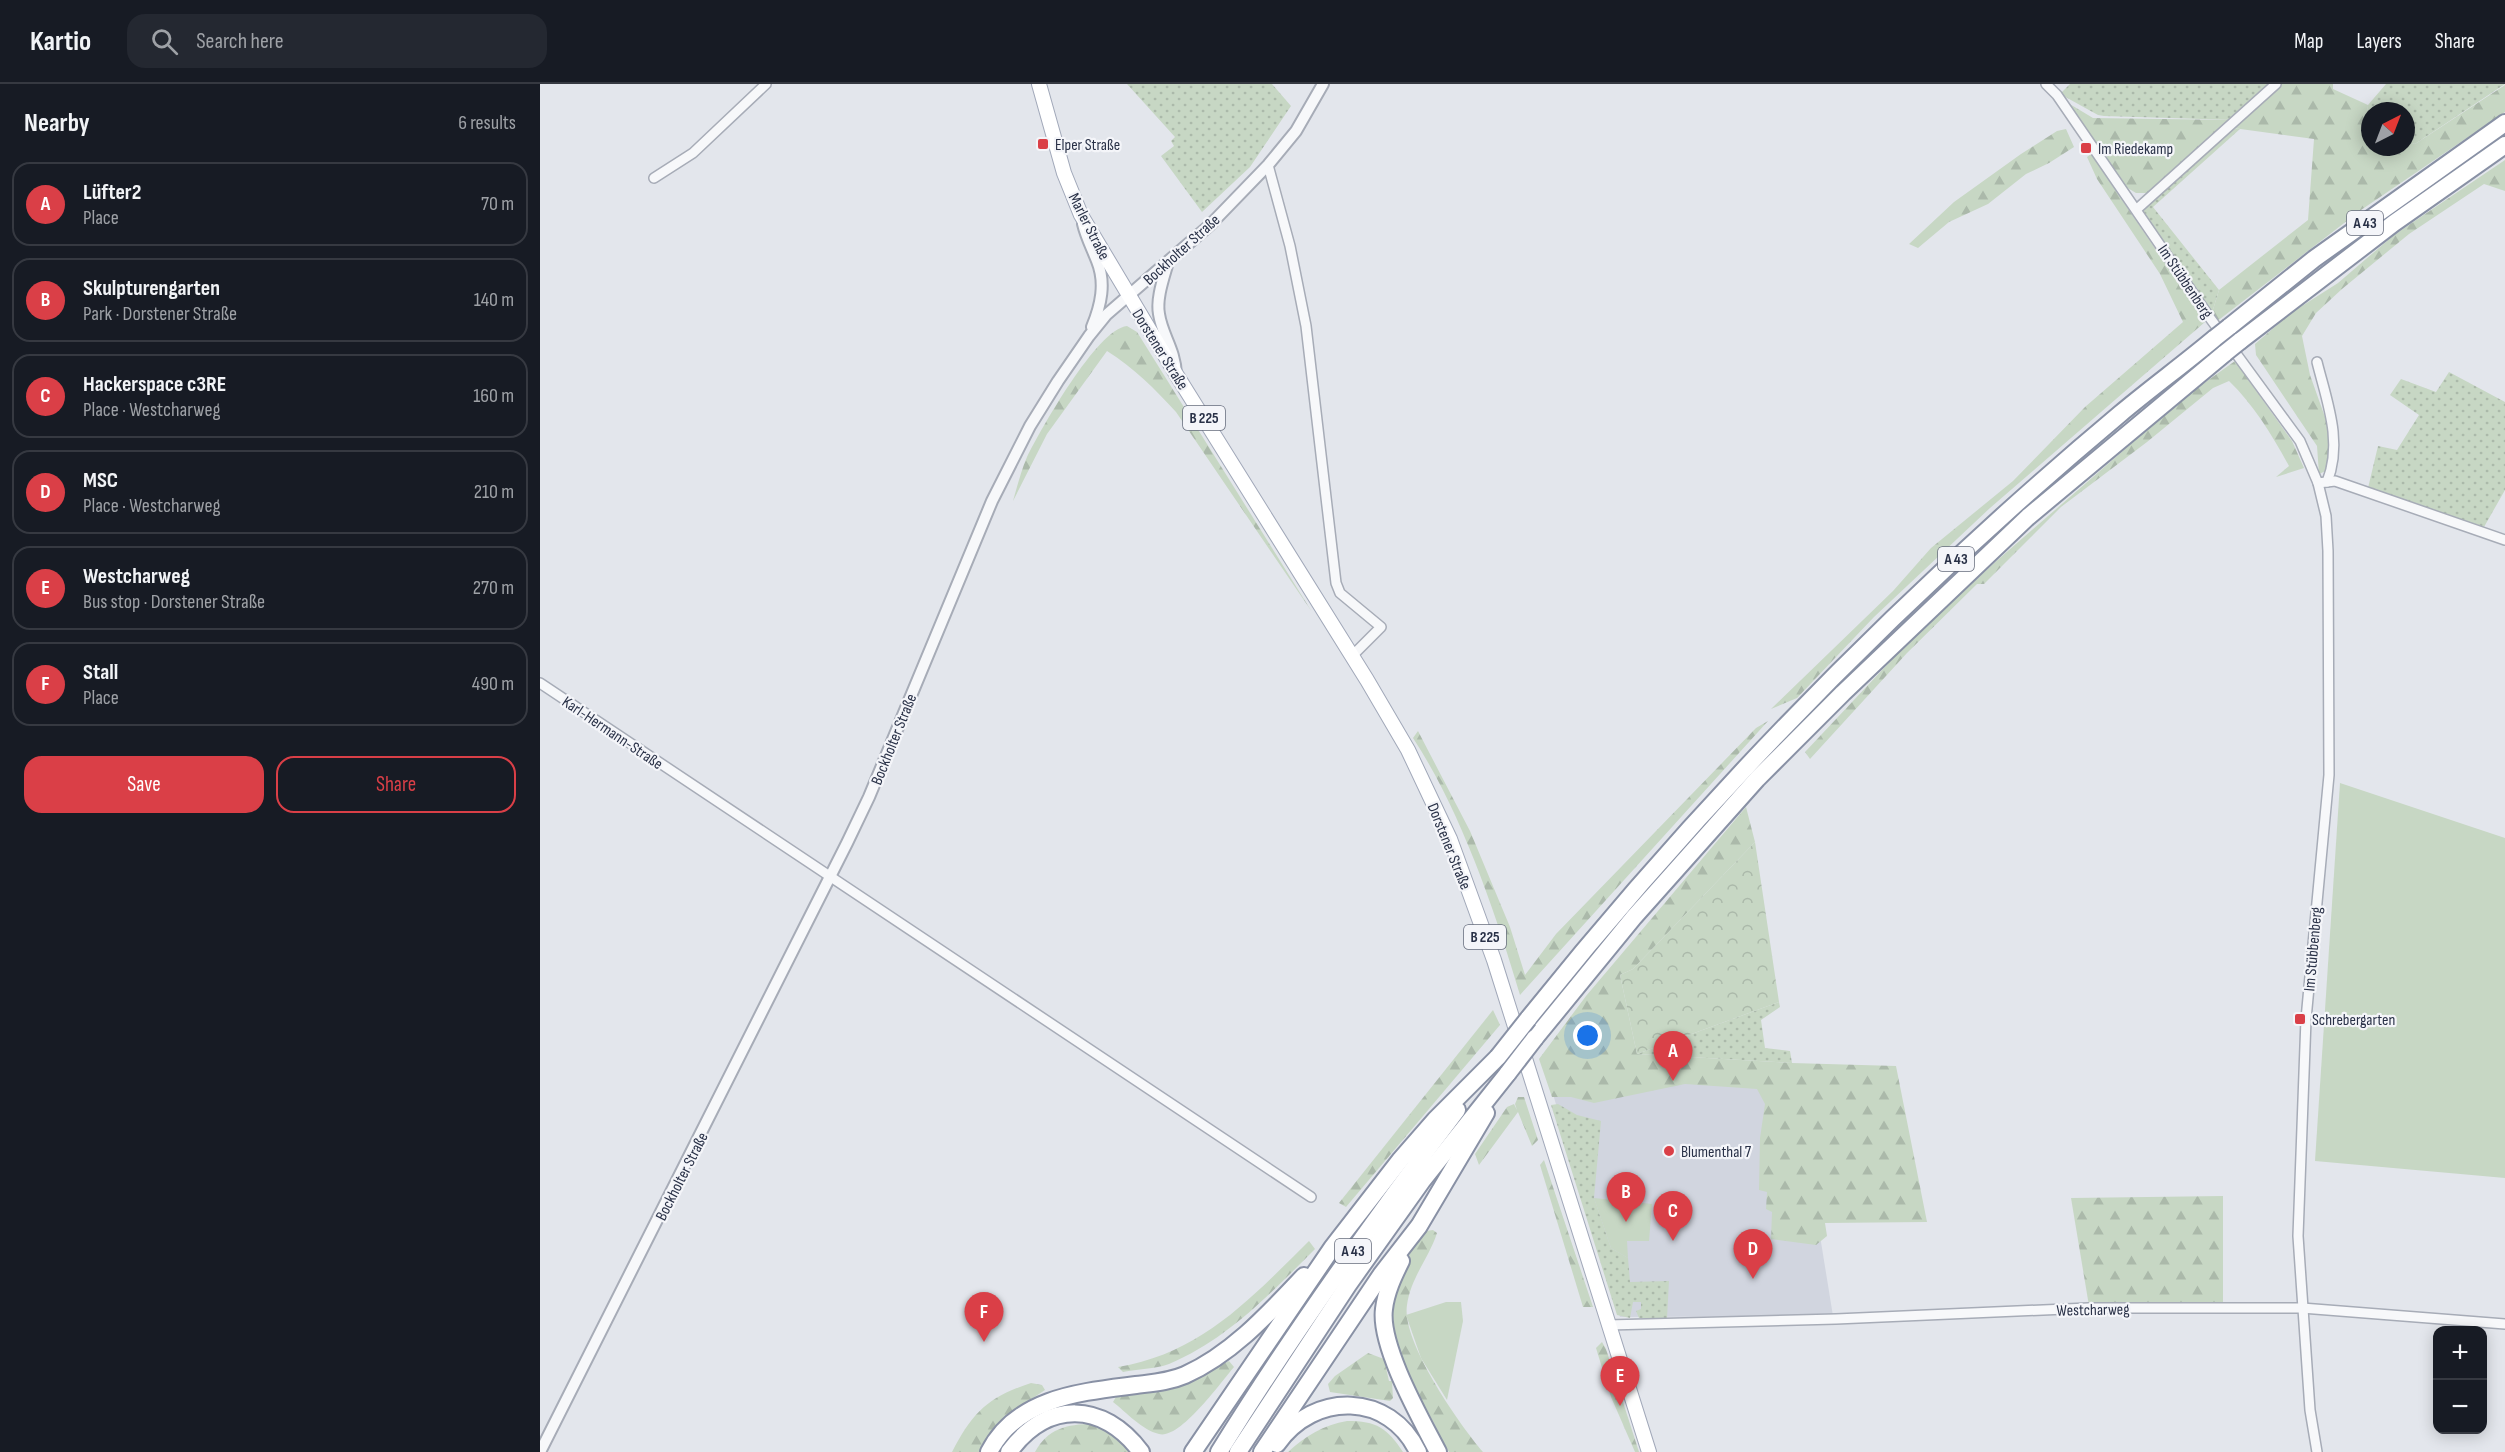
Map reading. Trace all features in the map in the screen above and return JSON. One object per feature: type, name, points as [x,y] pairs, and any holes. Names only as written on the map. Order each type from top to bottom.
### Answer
[{"type":"highway","name":"A 43","points":[[1219,1452],[1260,1385],[1343,1264],[1402,1182],[1528,1019],[1608,921],[1731,784],[1839,672],[1952,563],[2121,413],[2314,259],[2505,123]]},
{"type":"highway","name":"A 43","points":[[1238,1452],[1348,1286],[1409,1200],[1535,1038],[1634,917],[1757,779],[1843,693],[2028,517],[2240,341],[2394,223],[2505,145]]},
{"type":"highway","points":[[1193,1452],[1332,1248],[1434,1120],[1498,1057]]},
{"type":"highway","points":[[1262,1452],[1381,1275],[1419,1226],[1472,1139],[1508,1073]]},
{"type":"highway","points":[[1419,1226],[1416,1239],[1390,1284],[1383,1311],[1387,1340],[1394,1361],[1438,1452]]},
{"type":"highway","points":[[989,1452],[1008,1426],[1038,1405],[1074,1394],[1163,1382],[1185,1375],[1237,1341],[1266,1316],[1332,1248]]},
{"type":"highway","points":[[1271,1452],[1284,1433],[1307,1416],[1330,1407],[1349,1405],[1368,1408],[1389,1416],[1412,1439],[1418,1452]]},
{"type":"highway","points":[[1009,1452],[1031,1427],[1051,1417],[1083,1413],[1100,1417],[1117,1425],[1142,1452]]},
{"type":"main road","name":"Marler Straße","points":[[1040,84],[1059,155],[1081,215],[1128,296]]},
{"type":"main road","name":"Dorstener Straße","points":[[1128,296],[1269,520],[1408,750],[1450,839],[1494,960],[1649,1452]]},
{"type":"street","points":[[654,178],[693,153],[766,84]]},
{"type":"street","name":"Bockholter Straße","points":[[540,1452],[869,797],[992,501],[1030,426],[1089,336],[1106,315],[1210,225],[1268,165],[1296,131],[1323,84]]},
{"type":"street","name":"Im Stübbenberg","points":[[2046,84],[2057,95],[2210,318],[2300,441],[2323,482],[2328,551],[2329,775],[2305,1031],[2298,1236],[2310,1410],[2317,1452]]},
{"type":"street","points":[[2137,209],[2276,84]]},
{"type":"street","points":[[1268,165],[1290,246],[1306,326],[1336,583],[1340,593],[1381,627],[1352,656]]},
{"type":"street","points":[[1081,215],[1085,233],[1098,263],[1102,288],[1099,310],[1089,336]]},
{"type":"street","points":[[1168,262],[1161,286],[1159,314],[1176,357],[1176,374]]},
{"type":"street","name":"Im Stübbenberg","points":[[2317,362],[2334,426],[2335,456],[2323,482]]},
{"type":"street","points":[[2323,482],[2335,481],[2505,540]]},
{"type":"street","name":"Karl-Hermann-Straße","points":[[540,683],[1311,1197]]},
{"type":"street","name":"Westcharweg","points":[[1608,1325],[1836,1319],[2088,1308],[2302,1308],[2505,1323]]},
{"type":"shaded area","points":[[1792,1063],[1833,1316],[1620,1317],[1546,1071]]},
{"type":"green space","points":[[1127,84],[1272,84],[1291,106],[1250,167],[1202,212],[1161,156],[1174,146],[1171,141],[1175,137]]},
{"type":"green space","points":[[2070,84],[2272,84],[2234,120],[2098,115],[2060,94]]},
{"type":"green space","points":[[2279,84],[2333,84],[2333,89],[2361,102],[2361,156],[2415,156],[2415,144],[2505,85],[2505,112],[2361,210],[2216,322],[2211,316],[2219,290],[2308,220],[2314,139],[2233,128]]},
{"type":"green space","points":[[2386,84],[2505,84],[2415,144],[2415,102],[2371,102]]},
{"type":"green space","points":[[2063,100],[2093,118],[2234,120],[2147,193],[2136,193],[2126,187]]},
{"type":"green space","points":[[2233,128],[2240,129],[2153,207],[2219,290],[2211,316],[2140,210]]},
{"type":"green space","points":[[2066,129],[2074,147],[2026,174],[1988,204],[1949,222],[1918,248],[1909,244],[1954,202],[2021,154],[2057,131]]},
{"type":"green space","points":[[2091,154],[2205,322],[1990,508],[1874,617],[1797,698],[1771,709],[1893,591],[1931,548],[2013,481],[2085,407],[2183,322],[2160,274],[2097,179],[2087,157]]},
{"type":"green space","points":[[2505,160],[2505,191],[2484,184],[2409,234],[2316,313],[2302,336],[2310,375],[2331,434],[2330,469],[2319,474],[2317,446],[2256,355],[2255,344],[2291,313],[2338,283],[2394,235]]},
{"type":"green space","points":[[1127,326],[1137,332],[1312,612],[1176,412],[1144,379],[1107,351],[1047,434],[1013,501],[1027,457],[1071,382],[1101,344],[1115,331]]},
{"type":"green space","points":[[2235,361],[2292,441],[2304,468],[2276,477],[2289,466],[2262,421],[2229,381],[2213,388],[2147,442],[2061,507],[1984,584],[1977,584],[1907,653],[1810,759],[1805,752],[1901,650],[1993,564],[2186,396]]},
{"type":"green space","points":[[2449,372],[2505,402],[2505,490],[2484,527],[2368,488],[2378,446],[2397,450],[2419,415],[2390,395],[2401,379],[2436,392]]},
{"type":"green space","points":[[1768,721],[1520,995],[1475,862],[1446,797],[1413,738],[1418,731],[1470,831],[1510,927],[1525,975],[1556,934],[1756,728]]},
{"type":"green space","points":[[2340,783],[2505,838],[2505,1178],[2315,1161]]},
{"type":"green space","points":[[1746,807],[1755,842],[1633,969],[1620,975],[1637,1054],[1792,1063],[1896,1066],[1927,1222],[1825,1223],[1827,1236],[1816,1245],[1771,1239],[1772,1212],[1766,1209],[1767,1192],[1759,1190],[1760,1138],[1765,1104],[1757,1089],[1685,1084],[1594,1103],[1571,1097],[1552,1097],[1539,1059],[1586,996]]},
{"type":"green space","points":[[1755,842],[1779,1002],[1637,1054],[1620,975],[1633,969]]},
{"type":"green space","points":[[1779,1002],[1780,1007],[1761,1020],[1765,1048],[1790,1051],[1792,1063],[1637,1054]]},
{"type":"green space","points":[[1493,1010],[1500,1025],[1346,1207],[1339,1203]]},
{"type":"green space","points":[[1518,1097],[1524,1097],[1538,1140],[1532,1146],[1518,1112],[1479,1165],[1475,1154],[1507,1107],[1514,1104],[1517,1110],[1515,1104]]},
{"type":"green space","points":[[1558,1104],[1577,1115],[1601,1121],[1594,1198],[1611,1248],[1628,1258],[1630,1282],[1669,1281],[1667,1318],[1639,1318],[1636,1311],[1641,1309],[1641,1302],[1633,1302],[1630,1318],[1617,1315],[1551,1105]]},
{"type":"green space","points":[[1544,1160],[1593,1307],[1583,1307],[1540,1165]]},
{"type":"green space","points":[[2223,1196],[2223,1304],[2089,1306],[2071,1198]]},
{"type":"green space","points":[[1594,1198],[1652,1204],[1649,1241],[1627,1241],[1628,1258],[1611,1248]]},
{"type":"green space","points":[[1433,1230],[1437,1233],[1409,1295],[1408,1321],[1413,1339],[1434,1382],[1483,1452],[1449,1452],[1408,1374],[1399,1350],[1394,1327],[1393,1304],[1398,1280],[1408,1256],[1426,1231]]},
{"type":"green space","points":[[1309,1241],[1315,1249],[1247,1314],[1210,1342],[1164,1366],[1123,1372],[1118,1367],[1148,1360],[1200,1336],[1245,1302]]},
{"type":"green space","points":[[1446,1302],[1461,1302],[1463,1321],[1447,1400],[1421,1358],[1406,1315]]},
{"type":"green space","points":[[1602,1342],[1639,1452],[1635,1452],[1611,1397],[1596,1348]]},
{"type":"green space","points":[[1368,1353],[1384,1359],[1389,1381],[1392,1381],[1393,1398],[1390,1401],[1330,1392],[1328,1384],[1335,1376]]},
{"type":"green space","points":[[1229,1361],[1234,1367],[1200,1408],[1178,1428],[1168,1433],[1159,1434],[1146,1429],[1113,1402],[1116,1397],[1168,1387]]},
{"type":"green space","points":[[1031,1383],[1042,1385],[1045,1390],[1018,1408],[982,1452],[952,1452],[967,1426],[983,1408],[1003,1394]]},
{"type":"green space","points":[[1347,1421],[1374,1424],[1392,1437],[1403,1452],[1288,1452],[1315,1432]]},
{"type":"green space","points":[[1092,1424],[1109,1428],[1131,1452],[1035,1452],[1045,1438],[1059,1429]]},
{"type":"place","name":"Elper Straße","points":[[1043,144]]},
{"type":"place","name":"Im Riedekamp","points":[[2086,148]]},
{"type":"place","name":"Schrebergarten","points":[[2300,1019]]},
{"type":"place","name":"Lüfter2","points":[[1673,1081]]},
{"type":"place","name":"Blumenthal 7","points":[[1669,1151]]},
{"type":"place","name":"Skulpturengarten","points":[[1626,1222]]},
{"type":"place","name":"Hackerspace c3RE","points":[[1673,1241]]},
{"type":"place","name":"MSC","points":[[1753,1279]]},
{"type":"place","name":"Stall","points":[[984,1342]]},
{"type":"place","name":"Westcharweg","points":[[1620,1406]]}]
